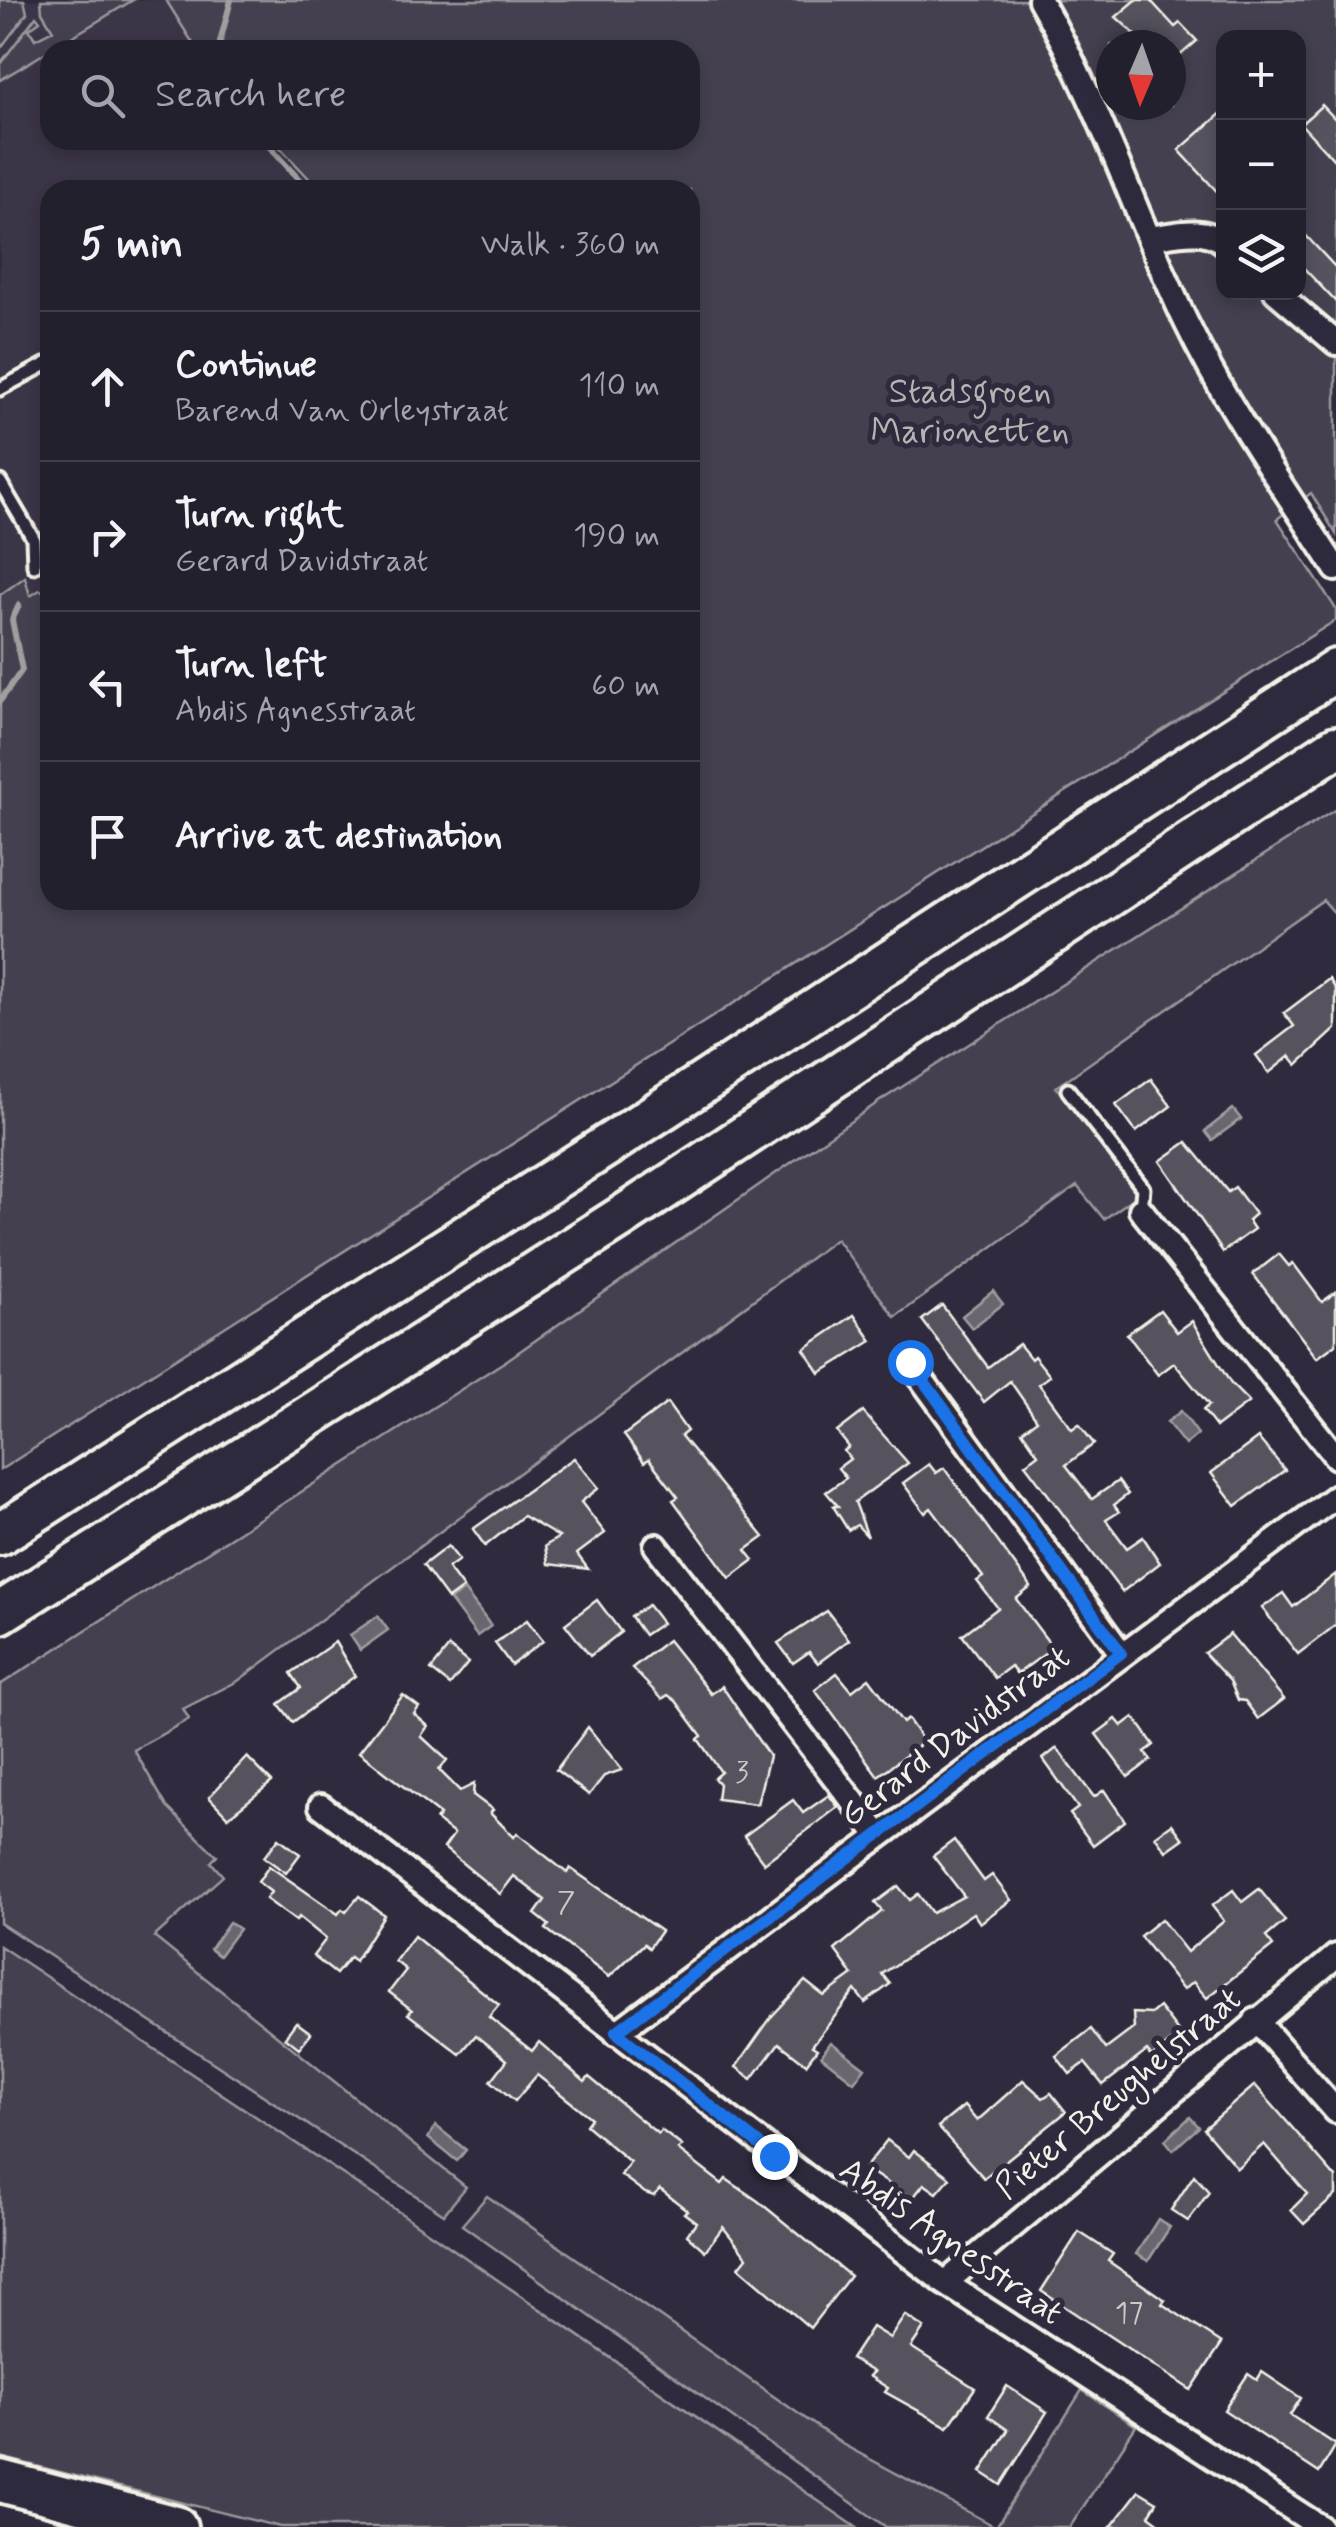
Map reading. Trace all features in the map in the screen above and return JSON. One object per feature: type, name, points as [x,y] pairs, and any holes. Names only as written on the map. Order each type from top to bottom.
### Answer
[{"type":"highway","points":[[0,1534],[634,1128],[1336,670]]},
{"type":"highway","points":[[0,1613],[620,1218],[1336,747]]},
{"type":"highway","points":[[0,2480],[176,2527]]},
{"type":"highway","points":[[0,2497],[134,2517]]},
{"type":"street","points":[[1040,0],[1075,67],[1215,378],[1336,568]]},
{"type":"street","points":[[1150,238],[1187,232],[1216,237]]},
{"type":"street","points":[[1285,300],[1336,343]]},
{"type":"street","points":[[1141,1210],[1336,1457]]},
{"type":"street","points":[[910,1362],[1121,1653]]},
{"type":"street","name":"Gerard Davidstraat","points":[[616,2032],[1336,1496]]},
{"type":"street","points":[[656,1546],[880,1835]]},
{"type":"street","name":"Abdis Agnesstraat","points":[[321,1806],[945,2283],[1320,2527]]},
{"type":"street","name":"Pieter Breughelstraat","points":[[945,2283],[1336,1956]]},
{"type":"street","points":[[1256,2020],[1336,2111]]},
{"type":"lane","points":[[0,389],[40,367]]},
{"type":"lane","points":[[0,482],[33,538],[34,566]]},
{"type":"lane","points":[[1068,1090],[1143,1188],[1141,1210]]},
{"type":"shaded area","points":[[0,0],[166,0],[191,40],[40,40],[40,150],[282,150],[311,180],[40,180],[40,590],[17,603],[0,699]]},
{"type":"shaded area","points":[[1233,1109],[1241,1119],[1212,1140],[1205,1131]]},
{"type":"shaded area","points":[[993,1291],[1003,1304],[972,1328],[962,1316]]},
{"type":"shaded area","points":[[1181,1411],[1198,1434],[1185,1445],[1167,1422]]},
{"type":"shaded area","points":[[464,1590],[491,1626],[477,1636],[450,1600]]},
{"type":"shaded area","points":[[378,1616],[388,1630],[360,1650],[350,1635]]},
{"type":"shaded area","points":[[229,1922],[239,1929],[219,1956],[210,1949]]},
{"type":"shaded area","points":[[831,2042],[865,2068],[854,2082],[821,2056]]},
{"type":"shaded area","points":[[1190,2117],[1199,2127],[1173,2150],[1165,2140]]},
{"type":"shaded area","points":[[436,2126],[466,2150],[457,2161],[428,2138]]},
{"type":"shaded area","points":[[1158,2219],[1170,2227],[1148,2261],[1136,2254]]},
{"type":"green space","points":[[0,0],[24,0],[27,13],[0,49]]},
{"type":"green space","points":[[41,0],[133,0],[66,40],[40,40],[40,56],[0,80],[0,64],[36,16],[40,21],[29,29],[35,39],[53,30],[42,12]]},
{"type":"green space","name":"Stadsgroen Marionetten","points":[[166,0],[1336,0],[1336,534],[1311,493],[1277,519],[1336,609],[1336,620],[0,1470],[0,595],[25,577],[30,596],[40,590],[40,910],[700,910],[700,180],[311,180],[282,150],[700,150],[700,40],[191,40]]},
{"type":"green space","points":[[1336,809],[1336,915],[1323,900],[1056,1087],[1138,1195],[1104,1219],[1077,1186],[895,1317],[836,1239],[238,1681],[183,1709],[189,1719],[134,1750],[167,1807],[217,1856],[211,1862],[223,1876],[154,1937],[466,2187],[444,2214],[0,1923],[0,1685],[507,1360],[880,1101]]},
{"type":"green space","points":[[0,1946],[408,2218],[856,2527],[280,2527],[0,2457]]},
{"type":"green space","points":[[487,2196],[842,2444],[996,2527],[886,2527],[462,2225]]},
{"type":"green space","points":[[1082,2390],[1136,2426],[1070,2527],[996,2527]]},
{"type":"building","points":[[1136,0],[1150,0],[1175,27],[1180,23],[1197,41],[1186,50],[1186,30],[1130,30],[1116,17]]},
{"type":"building","points":[[1322,105],[1336,120],[1336,162],[1306,129],[1306,119]]},
{"type":"building","points":[[1216,118],[1216,190],[1179,150]]},
{"type":"building","points":[[1306,236],[1336,268],[1336,302],[1306,270]]},
{"type":"building","points":[[1329,979],[1336,989],[1336,1029],[1297,1065],[1290,1056],[1269,1073],[1256,1055],[1294,1026],[1284,1013]]},
{"type":"building","points":[[1151,1079],[1171,1106],[1136,1132],[1116,1105]]},
{"type":"building","points":[[1187,1142],[1228,1192],[1235,1187],[1255,1214],[1248,1220],[1254,1229],[1223,1252],[1160,1161]]},
{"type":"building","points":[[1279,1254],[1289,1266],[1293,1263],[1322,1302],[1336,1292],[1336,1344],[1317,1358],[1253,1274]]},
{"type":"building","points":[[942,1305],[988,1367],[1019,1344],[1031,1359],[1034,1356],[1050,1376],[1039,1384],[1072,1429],[1079,1424],[1094,1444],[1066,1465],[1092,1499],[1118,1481],[1128,1494],[1114,1505],[1119,1512],[1106,1520],[1127,1548],[1143,1537],[1160,1563],[1122,1592],[1025,1464],[1038,1454],[1022,1431],[1037,1420],[1010,1381],[984,1402],[922,1320]]},
{"type":"building","points":[[1160,1310],[1177,1332],[1192,1321],[1231,1384],[1249,1402],[1216,1427],[1203,1410],[1209,1405],[1174,1363],[1158,1375],[1127,1334]]},
{"type":"building","points":[[854,1315],[872,1341],[820,1373],[804,1349]]},
{"type":"building","points":[[667,1403],[687,1431],[681,1436],[764,1537],[746,1550],[754,1560],[730,1578],[673,1500],[678,1497],[649,1459],[644,1462],[624,1435]]},
{"type":"building","points":[[863,1412],[908,1463],[855,1502],[868,1537],[857,1525],[848,1530],[833,1506],[838,1506],[826,1492],[846,1478],[838,1468],[850,1459],[844,1451],[849,1447],[837,1432]]},
{"type":"building","points":[[1258,1438],[1285,1470],[1236,1506],[1211,1473]]},
{"type":"building","points":[[574,1458],[599,1488],[581,1502],[605,1533],[577,1554],[588,1569],[548,1564],[545,1546],[559,1537],[523,1516],[485,1546],[473,1529]]},
{"type":"building","points":[[929,1464],[936,1473],[944,1468],[1031,1587],[1016,1599],[1053,1648],[1017,1674],[1011,1666],[995,1678],[962,1635],[998,1608],[977,1581],[983,1577],[931,1508],[925,1513],[903,1483]]},
{"type":"building","points":[[448,1546],[459,1560],[448,1568],[463,1588],[448,1599],[423,1565]]},
{"type":"building","points":[[1336,1574],[1336,1625],[1298,1654],[1262,1608],[1283,1593],[1293,1607]]},
{"type":"building","points":[[597,1600],[621,1632],[590,1656],[565,1624]]},
{"type":"building","points":[[648,1605],[662,1623],[644,1635],[631,1617]]},
{"type":"building","points":[[827,1611],[849,1640],[818,1663],[809,1652],[793,1663],[778,1643]]},
{"type":"building","points":[[527,1620],[543,1641],[511,1665],[495,1643]]},
{"type":"building","points":[[1230,1634],[1284,1699],[1258,1719],[1245,1701],[1238,1700],[1230,1681],[1204,1653]]},
{"type":"building","points":[[668,1640],[711,1694],[722,1686],[769,1756],[757,1804],[717,1799],[719,1784],[714,1778],[721,1772],[698,1739],[702,1736],[676,1701],[668,1695],[662,1699],[632,1668]]},
{"type":"building","points":[[335,1642],[355,1676],[293,1722],[279,1704],[301,1688],[291,1673]]},
{"type":"building","points":[[449,1647],[468,1663],[450,1685],[431,1670]]},
{"type":"building","points":[[837,1673],[852,1691],[869,1678],[903,1723],[908,1719],[924,1742],[878,1776],[815,1690]]},
{"type":"building","points":[[403,1695],[419,1707],[414,1714],[428,1726],[421,1736],[447,1760],[439,1770],[460,1791],[474,1784],[473,1795],[493,1810],[490,1813],[514,1837],[517,1833],[567,1873],[570,1868],[661,1931],[649,1948],[644,1944],[609,1977],[546,1929],[549,1925],[535,1914],[545,1900],[514,1876],[500,1894],[444,1848],[454,1834],[436,1820],[440,1815],[359,1752]]},
{"type":"building","points":[[1134,1717],[1154,1745],[1145,1752],[1151,1760],[1128,1777],[1096,1734],[1116,1719],[1122,1726]]},
{"type":"building","points":[[588,1727],[622,1770],[604,1776],[589,1795],[556,1770]]},
{"type":"building","points":[[1057,1748],[1094,1797],[1104,1790],[1125,1821],[1093,1845],[1070,1814],[1078,1808],[1043,1759]]},
{"type":"building","points":[[247,1757],[272,1782],[228,1817],[209,1797]]},
{"type":"building","points":[[829,1795],[838,1807],[764,1863],[744,1836],[793,1800],[803,1813]]},
{"type":"building","points":[[1172,1824],[1183,1839],[1166,1851],[1155,1836]]},
{"type":"building","points":[[279,1838],[300,1854],[286,1873],[264,1857]]},
{"type":"building","points":[[954,1840],[984,1881],[992,1875],[1011,1900],[980,1923],[973,1913],[882,1974],[890,1984],[865,2003],[855,1990],[812,2046],[817,2049],[806,2064],[779,2043],[752,2079],[736,2067],[772,2016],[805,1981],[824,1996],[853,1975],[835,1950],[882,1911],[875,1903],[898,1886],[910,1900],[918,1894],[932,1913],[964,1896],[933,1856]]},
{"type":"building","points":[[269,1866],[338,1914],[342,1909],[346,1912],[359,1896],[384,1915],[355,1961],[350,1957],[336,1974],[313,1956],[326,1939],[299,1917],[296,1921],[266,1899],[271,1892],[258,1882]]},
{"type":"building","points":[[1259,1889],[1285,1921],[1266,1937],[1273,1946],[1207,1998],[1193,1982],[1183,1990],[1140,1936],[1161,1919],[1187,1952],[1224,1921],[1212,1906],[1233,1890],[1242,1902]]},
{"type":"building","points":[[414,1936],[499,2005],[489,2017],[532,2051],[539,2042],[585,2082],[589,2077],[658,2134],[661,2130],[682,2146],[678,2150],[722,2184],[726,2179],[758,2201],[850,2276],[810,2328],[739,2267],[747,2257],[723,2227],[705,2251],[687,2235],[696,2222],[684,2213],[687,2210],[660,2189],[654,2196],[645,2193],[621,2175],[630,2162],[586,2125],[591,2118],[537,2075],[515,2101],[491,2081],[507,2060],[476,2035],[460,2054],[408,2014],[412,2010],[389,1992],[406,1970],[395,1961]]},
{"type":"building","points":[[1159,2007],[1180,2034],[1152,2057],[1147,2051],[1103,2085],[1085,2063],[1070,2074],[1056,2056],[1091,2029],[1106,2049],[1134,2028],[1133,2013],[1151,2014]]},
{"type":"building","points":[[296,2022],[311,2033],[299,2048],[285,2037]]},
{"type":"building","points":[[1023,2080],[1043,2098],[1051,2093],[1066,2112],[984,2178],[938,2127],[964,2106],[977,2121]]},
{"type":"building","points":[[1255,2085],[1336,2178],[1336,2195],[1304,2224],[1291,2210],[1307,2194],[1264,2144],[1237,2168],[1204,2129]]},
{"type":"building","points":[[887,2140],[909,2157],[914,2150],[950,2178],[937,2193],[924,2184],[912,2199],[865,2168]]},
{"type":"building","points":[[1194,2175],[1209,2192],[1188,2221],[1171,2210]]},
{"type":"building","points":[[1079,2232],[1113,2254],[1108,2261],[1165,2300],[1162,2304],[1222,2343],[1191,2390],[1041,2291]]},
{"type":"building","points":[[905,2315],[924,2328],[911,2347],[975,2388],[948,2427],[885,2392],[888,2388],[869,2376],[873,2372],[851,2359],[872,2327],[890,2338]]},
{"type":"building","points":[[1262,2372],[1301,2398],[1290,2415],[1336,2445],[1319,2473],[1224,2410],[1248,2374],[1257,2380]]},
{"type":"building","points":[[1007,2386],[1047,2412],[1001,2485],[981,2472],[1008,2430],[988,2416]]},
{"type":"building","points":[[1139,2491],[1157,2502],[1149,2515],[1165,2527],[1111,2527]]},
{"type":"waterway","points":[[221,40],[231,0]]},
{"type":"waterway","points":[[272,150],[300,180]]},
{"type":"waterway","points":[[0,701],[22,670],[12,620],[19,605]]},
{"type":"route","points":[[774,2156],[616,2032],[1121,1653],[910,1362]]}]
